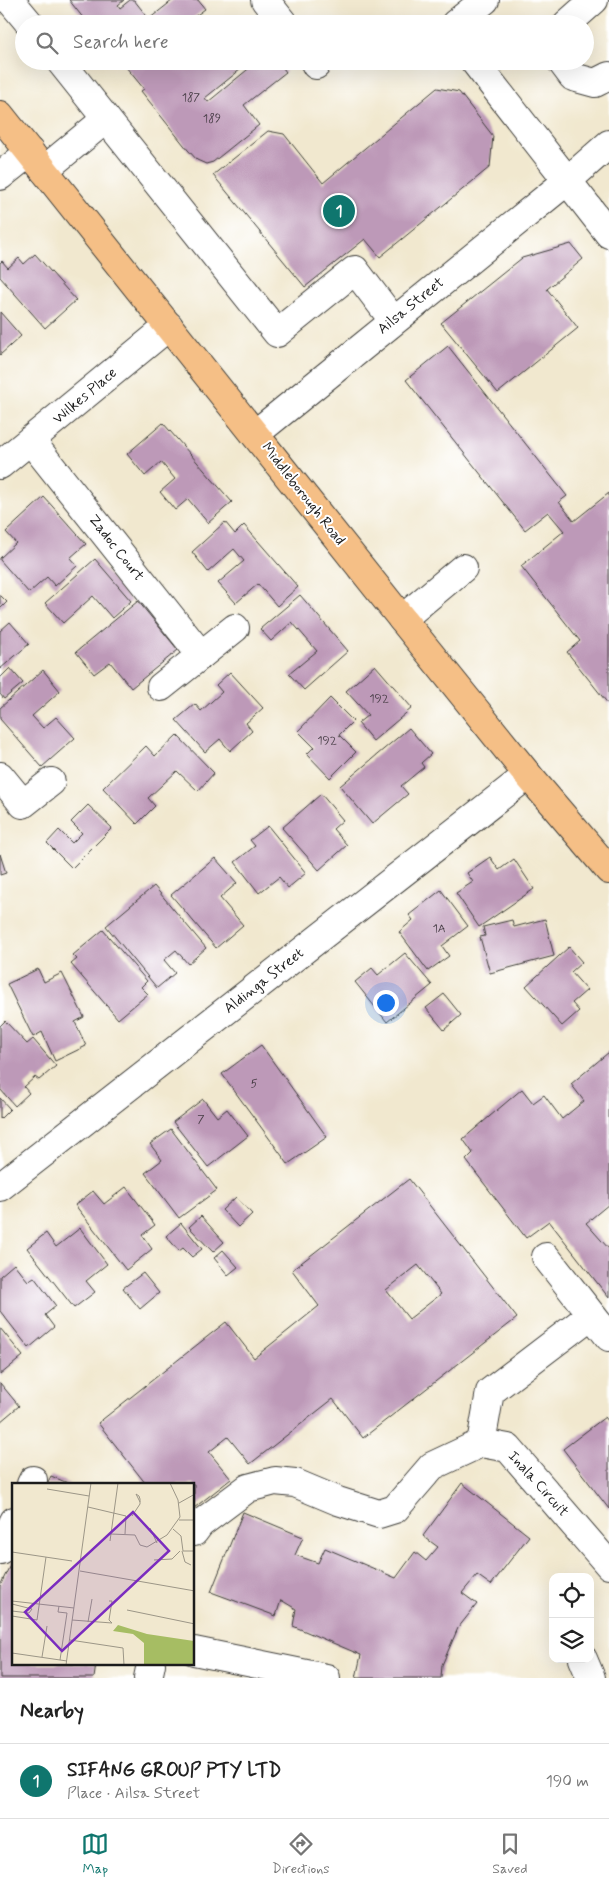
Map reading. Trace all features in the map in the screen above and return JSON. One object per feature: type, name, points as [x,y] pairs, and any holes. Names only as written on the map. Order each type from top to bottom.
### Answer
[{"type":"main road","name":"Middleborough Road","points":[[0,115],[402,619],[528,775],[609,870]]},
{"type":"street","points":[[10,0],[22,15]]},
{"type":"street","points":[[265,0],[277,15]]},
{"type":"street","points":[[466,15],[485,0]]},
{"type":"street","points":[[577,15],[594,0]]},
{"type":"street","points":[[67,70],[277,333],[355,270],[394,320]]},
{"type":"street","points":[[481,70],[609,234]]},
{"type":"street","points":[[568,70],[574,77],[595,83],[609,76]]},
{"type":"street","points":[[0,176],[37,161],[106,119]]},
{"type":"street","name":"Ailsa Street","points":[[255,434],[567,181],[609,144]]},
{"type":"street","name":"Wilkes Place","points":[[0,465],[169,326]]},
{"type":"street","name":"Zadoc Court","points":[[31,441],[201,655]]},
{"type":"street","points":[[402,619],[463,568]]},
{"type":"street","points":[[161,688],[235,628]]},
{"type":"street","name":"Aldinga Street","points":[[0,1187],[528,775]]},
{"type":"street","points":[[0,776],[23,804],[51,782]]},
{"type":"street","points":[[546,1257],[609,1338]]},
{"type":"street","points":[[195,1531],[200,1524],[248,1488],[275,1482],[295,1483],[338,1501],[379,1514],[395,1509],[432,1466],[481,1443],[490,1392],[591,1315]]},
{"type":"street","name":"Inala Circuit","points":[[481,1443],[508,1448],[609,1565]]},
{"type":"street","points":[[0,1550],[12,1525]]},
{"type":"street","points":[[195,1651],[326,1678]]},
{"type":"street","points":[[585,1663],[591,1678]]},
{"type":"building","points":[[69,0],[124,0],[118,5],[120,8],[130,0],[134,0],[146,15],[81,15]]},
{"type":"building","points":[[173,0],[198,0],[205,9],[197,15],[154,15]]},
{"type":"building","points":[[128,70],[240,70],[205,98],[208,102],[247,70],[285,70],[286,72],[244,105],[259,125],[213,162],[206,164],[197,160],[188,150],[141,91],[144,89]]},
{"type":"building","points":[[437,88],[459,92],[493,136],[490,167],[380,257],[365,239],[305,287],[213,175],[268,131],[284,134],[323,183]]},
{"type":"building","points":[[571,244],[583,259],[547,289],[578,328],[498,393],[441,323],[522,258]]},
{"type":"building","points":[[35,254],[76,300],[45,328],[0,277],[0,263],[2,261],[8,268],[19,258],[24,264]]},
{"type":"building","points":[[0,312],[21,336],[0,355]]},
{"type":"building","points":[[448,346],[567,496],[559,502],[574,521],[609,493],[609,705],[567,652],[580,641],[521,566],[564,531],[548,512],[525,530],[406,380]]},
{"type":"building","points":[[163,423],[232,502],[208,523],[188,499],[175,510],[160,492],[175,479],[161,462],[145,476],[127,454]]},
{"type":"building","points":[[44,497],[86,544],[70,558],[77,566],[55,586],[47,577],[29,593],[0,558],[16,543],[6,532]]},
{"type":"building","points":[[225,522],[235,534],[244,525],[298,587],[277,606],[258,584],[236,603],[218,583],[244,561],[234,549],[208,572],[192,552]]},
{"type":"building","points":[[95,559],[131,601],[112,618],[93,596],[63,623],[45,603]]},
{"type":"building","points":[[0,595],[7,602],[0,609]]},
{"type":"building","points":[[300,595],[348,651],[304,690],[289,674],[317,651],[292,622],[271,641],[260,629]]},
{"type":"building","points":[[138,601],[178,650],[131,688],[110,662],[94,674],[76,652]]},
{"type":"building","points":[[10,622],[29,644],[0,669],[0,631]]},
{"type":"building","points":[[375,665],[412,708],[373,741],[358,723],[368,715],[346,691]]},
{"type":"building","points":[[10,668],[23,683],[4,699],[0,694],[0,678]]},
{"type":"building","points":[[43,670],[60,691],[32,716],[43,728],[56,717],[75,738],[42,767],[0,719],[0,708]]},
{"type":"building","points":[[230,672],[263,708],[246,723],[252,731],[230,751],[220,739],[205,752],[176,720],[195,704],[201,711],[222,692],[216,685]]},
{"type":"building","points":[[330,698],[353,721],[339,735],[356,752],[330,778],[307,754],[314,747],[298,731]]},
{"type":"building","points":[[409,728],[431,754],[421,763],[424,767],[401,786],[408,794],[372,824],[340,786]]},
{"type":"building","points":[[177,735],[214,773],[198,791],[177,771],[148,798],[155,806],[137,824],[103,788],[146,746],[155,756]]},
{"type":"building","points":[[321,794],[343,820],[333,829],[347,845],[319,870],[282,828]]},
{"type":"building","points":[[88,805],[112,828],[72,868],[47,843],[59,830],[72,843],[82,833],[71,822]]},
{"type":"building","points":[[268,826],[306,873],[288,888],[279,877],[259,893],[235,862],[255,846],[250,840]]},
{"type":"building","points":[[0,854],[6,873],[0,875]]},
{"type":"building","points":[[490,857],[499,870],[514,859],[534,889],[479,927],[456,893],[473,882],[467,873]]},
{"type":"building","points":[[215,858],[237,883],[220,898],[243,925],[216,948],[171,895]]},
{"type":"building","points":[[154,886],[206,948],[188,964],[176,950],[164,960],[175,973],[157,988],[106,926]]},
{"type":"building","points":[[441,890],[468,926],[442,946],[449,956],[428,971],[399,932],[413,920],[409,915]]},
{"type":"building","points":[[545,919],[554,956],[490,973],[480,937],[485,936],[483,927],[512,920],[514,927]]},
{"type":"building","points":[[103,930],[147,981],[141,987],[148,994],[118,1019],[71,964],[77,959],[73,955]]},
{"type":"building","points":[[569,947],[582,962],[571,972],[587,990],[572,1003],[579,1011],[562,1026],[526,986]]},
{"type":"building","points":[[405,953],[432,985],[387,1022],[355,982],[372,968],[378,975]]},
{"type":"building","points":[[38,969],[44,982],[62,973],[84,1017],[75,1022],[86,1046],[55,1061],[42,1032],[33,1037],[7,984]]},
{"type":"building","points":[[444,994],[461,1015],[444,1030],[426,1008]]},
{"type":"building","points":[[5,1021],[27,1044],[33,1039],[56,1066],[39,1080],[35,1077],[24,1087],[29,1093],[15,1106],[0,1089],[0,1026]]},
{"type":"building","points":[[261,1045],[327,1137],[288,1164],[222,1074]]},
{"type":"building","points":[[609,1052],[609,1204],[586,1223],[609,1249],[609,1298],[549,1221],[526,1238],[466,1160],[473,1153],[463,1139],[522,1089],[533,1103],[544,1095],[562,1119],[584,1101],[571,1084]]},
{"type":"building","points":[[0,1098],[10,1109],[0,1119]]},
{"type":"building","points":[[203,1099],[217,1117],[227,1109],[248,1136],[208,1167],[173,1122]]},
{"type":"building","points":[[171,1129],[217,1190],[179,1218],[145,1173],[162,1160],[150,1144]]},
{"type":"building","points":[[409,1179],[517,1318],[363,1438],[333,1399],[250,1464],[228,1437],[209,1452],[231,1479],[195,1507],[195,1483],[145,1483],[98,1423],[226,1322],[254,1358],[319,1306],[292,1270]],"holes":[[[418,1265],[441,1294],[409,1319],[386,1290]]]},
{"type":"building","points":[[126,1187],[155,1225],[142,1235],[152,1249],[126,1270],[75,1205],[93,1191],[104,1204]]},
{"type":"building","points":[[236,1197],[252,1214],[238,1227],[222,1210]]},
{"type":"building","points":[[201,1216],[224,1242],[213,1252],[189,1227]]},
{"type":"building","points":[[181,1223],[202,1249],[192,1257],[183,1248],[179,1251],[166,1236]]},
{"type":"building","points":[[80,1228],[107,1264],[86,1281],[95,1292],[74,1308],[27,1248],[46,1233],[56,1247]]},
{"type":"building","points":[[223,1250],[238,1267],[228,1275],[214,1258]]},
{"type":"building","points":[[14,1264],[28,1281],[34,1277],[56,1306],[45,1315],[54,1327],[29,1348],[0,1311],[0,1276]]},
{"type":"building","points":[[143,1273],[159,1293],[140,1309],[123,1288]]},
{"type":"building","points":[[0,1328],[23,1356],[0,1375]]},
{"type":"building","points":[[0,1383],[19,1406],[0,1422]]},
{"type":"building","points":[[605,1417],[609,1422],[609,1509],[563,1449]]},
{"type":"building","points":[[51,1476],[68,1483],[48,1483]]},
{"type":"building","points":[[462,1483],[529,1536],[491,1585],[477,1575],[462,1593],[477,1604],[458,1628],[442,1665],[441,1678],[356,1678],[361,1655],[293,1626],[296,1609],[281,1600],[276,1616],[211,1592],[243,1512],[303,1537],[295,1555],[318,1563],[325,1548],[396,1578],[415,1552],[426,1561],[438,1547],[423,1536]]},
{"type":"building","points":[[12,1561],[12,1666],[96,1666],[94,1678],[0,1678],[0,1586]]},
{"type":"place","name":"SIFANG GROUP PTY LTD","points":[[339,211]]}]
